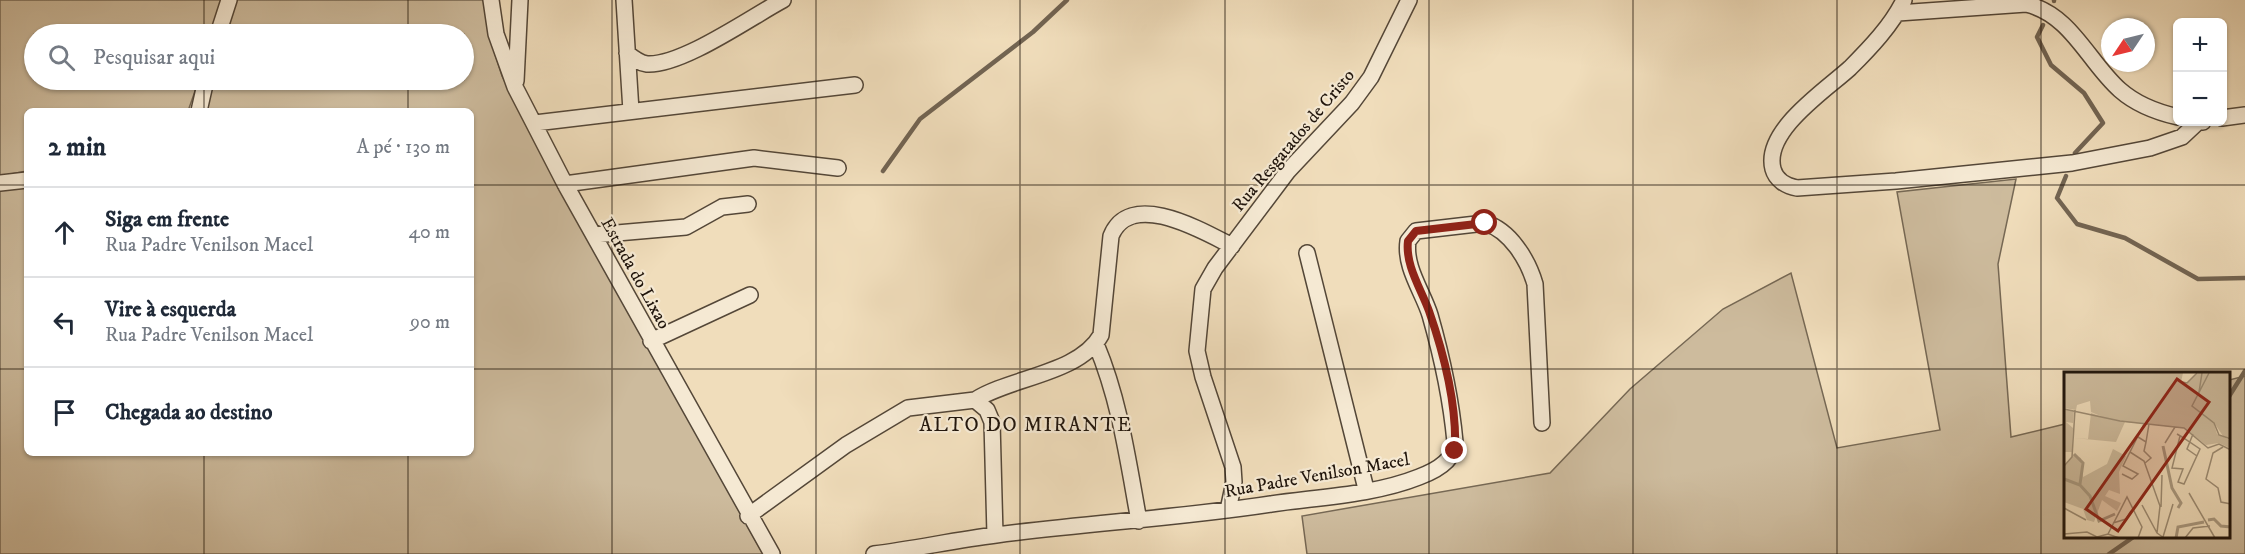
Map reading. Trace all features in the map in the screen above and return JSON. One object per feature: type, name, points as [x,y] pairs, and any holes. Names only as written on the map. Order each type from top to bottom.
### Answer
[{"type":"street","points":[[221,24],[228,0]]},
{"type":"street","name":"Estrada do Lixao","points":[[491,0],[496,34],[515,87],[651,340],[748,516],[772,554]]},
{"type":"street","points":[[515,87],[520,0]]},
{"type":"street","points":[[624,0],[631,111]]},
{"type":"street","points":[[627,53],[636,61],[646,64],[671,59],[707,43],[783,0]]},
{"type":"street","name":"Rua Resgatados de Cristo","points":[[1228,510],[1234,482],[1233,467],[1205,387],[1197,351],[1203,289],[1288,171],[1352,103],[1371,77],[1409,0]]},
{"type":"street","points":[[2173,115],[2142,106],[2130,99],[2074,36],[2039,8],[2026,4],[1901,7],[1850,67],[1785,129],[1774,146],[1773,168],[1782,183],[1797,188],[1874,183],[2072,163],[2150,148],[2182,137],[2194,126]]},
{"type":"street","points":[[535,123],[855,85]]},
{"type":"street","points":[[200,108],[204,90]]},
{"type":"street","points":[[2227,117],[2245,115]]},
{"type":"street","points":[[565,183],[754,158],[838,168]]},
{"type":"street","points":[[0,183],[24,180]]},
{"type":"street","points":[[594,236],[686,227],[722,207],[748,204]]},
{"type":"street","points":[[748,516],[846,445],[909,408],[975,400],[989,391],[1034,377],[1076,358],[1096,344],[1101,335],[1111,236],[1121,219],[1142,214],[1168,218],[1192,226],[1232,246]]},
{"type":"street","name":"Rua Padre Venilson Macel","points":[[874,554],[995,535],[1228,510],[1366,489],[1420,477],[1443,464],[1455,451],[1452,408],[1429,313],[1409,260],[1408,241],[1416,231],[1485,223],[1494,225],[1522,254],[1530,267],[1534,284],[1542,423]]},
{"type":"street","points":[[1306,253],[1366,489]]},
{"type":"street","points":[[651,340],[750,295]]},
{"type":"street","points":[[1096,344],[1109,376],[1118,409],[1139,521]]},
{"type":"street","points":[[975,400],[987,410],[992,422],[995,535]]},
{"type":"shaded area","points":[[0,0],[225,0],[217,24],[24,24],[24,90],[195,90],[189,108],[24,108],[24,172],[0,176]]},
{"type":"shaded area","points":[[231,0],[484,0],[489,35],[502,76],[575,215],[763,554],[0,554],[0,179],[24,176],[24,456],[474,456],[474,108],[204,108],[208,90],[474,90],[474,24],[225,24]]},
{"type":"shaded area","points":[[2016,179],[1998,264],[2011,437],[2064,424],[2064,539],[2230,539],[2230,380],[2245,376],[2245,554],[1307,554],[1302,516],[1550,473],[1630,389],[1723,309],[1791,273],[1837,448],[1940,430],[1897,192]]},
{"type":"waterway","points":[[883,171],[920,119],[1033,32],[1067,0]]},
{"type":"waterway","points":[[2043,25],[2037,37],[2051,65],[2084,93],[2103,123],[2075,153]]},
{"type":"waterway","points":[[2066,176],[2057,198],[2077,224],[2125,238],[2198,279],[2245,278]]},
{"type":"waterway","points":[[2230,395],[2245,371]]},
{"type":"waterway","points":[[2109,554],[2131,539]]},
{"type":"district","name":"ALTO DO MIRANTE","points":[[1026,424]]},
{"type":"route","points":[[1455,451],[1452,408],[1443,364],[1429,313],[1409,260],[1407,247],[1410,236],[1416,231],[1485,223]]}]
